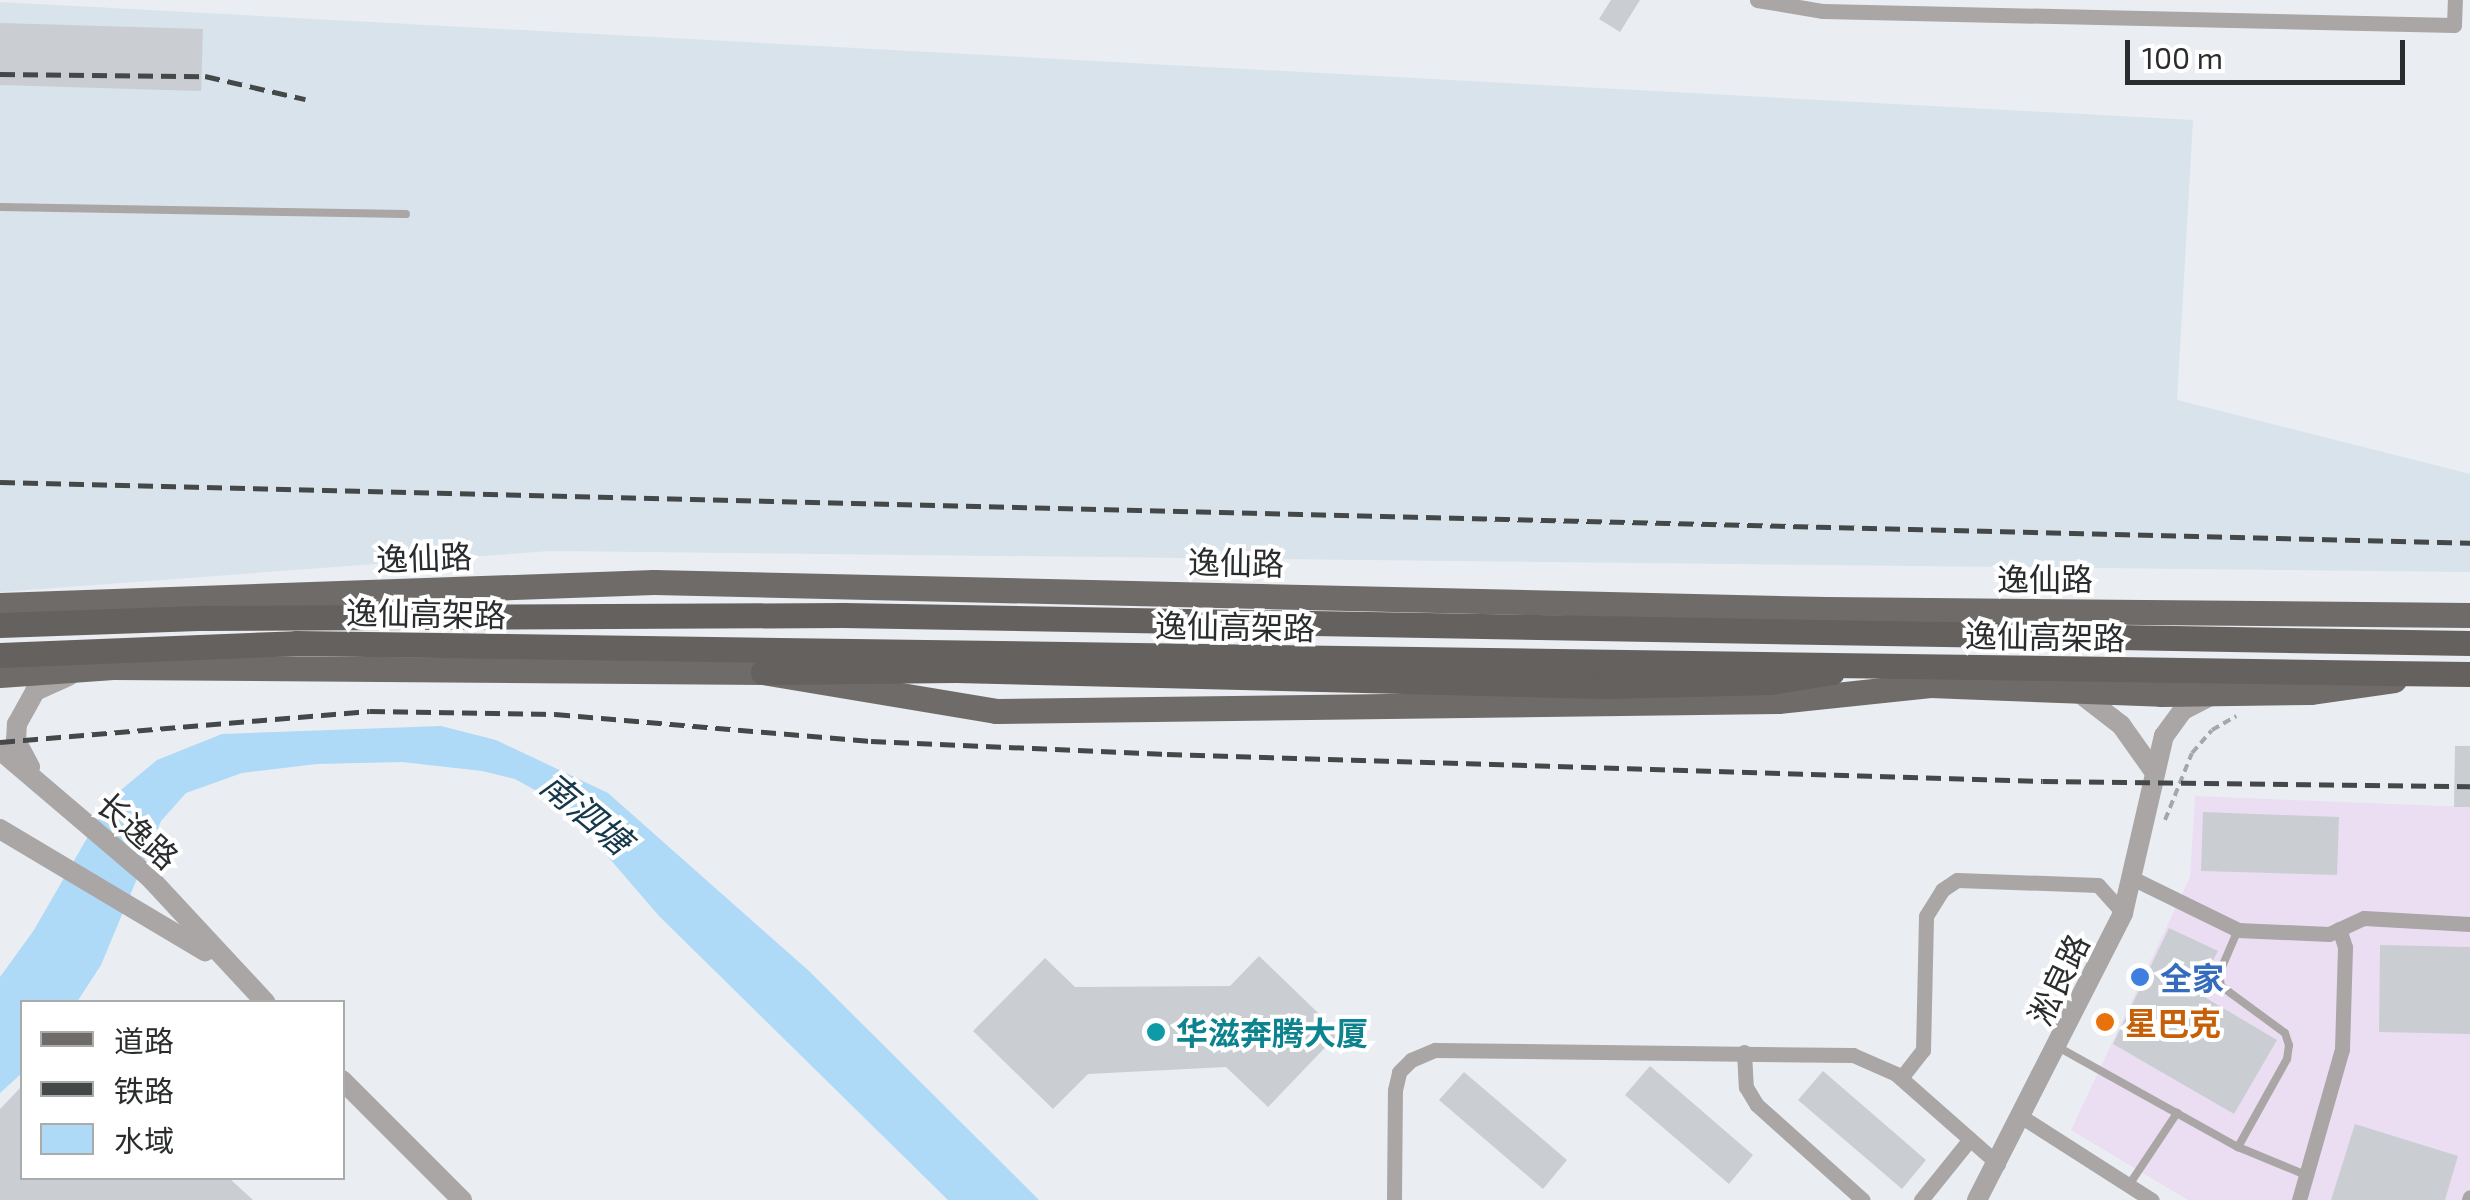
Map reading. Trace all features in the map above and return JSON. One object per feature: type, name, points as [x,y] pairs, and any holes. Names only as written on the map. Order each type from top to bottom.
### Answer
[{"type":"highway","name":"逸仙高架路","points":[[0,625],[205,618],[843,616],[2470,643]]},
{"type":"highway","name":"逸仙高架路","points":[[0,654],[296,643],[2470,675]]},
{"type":"highway","points":[[763,672],[956,670],[1606,686],[1770,682],[1862,666]]},
{"type":"main road","name":"逸仙路","points":[[0,605],[654,582],[1826,608],[2470,615]]},
{"type":"main road","points":[[0,674],[96,668],[763,672],[947,644],[2415,677],[2470,675]]},
{"type":"main road","points":[[763,672],[996,712],[1778,701],[1930,685],[2215,694],[2310,692],[2415,677]]},
{"type":"street","points":[[1757,0],[1824,11],[2454,25],[2455,0]]},
{"type":"street","points":[[33,773],[16,741],[18,724],[35,690],[96,668]]},
{"type":"street","points":[[2077,690],[2121,725],[2152,770]]},
{"type":"street","name":"淞良路","points":[[1977,1200],[2124,913],[2141,851],[2152,770],[2164,736],[2182,710],[2215,694]]},
{"type":"street","name":"长逸路","points":[[0,750],[33,773],[149,877],[263,1000]]},
{"type":"street","name":"长逸路","points":[[0,829],[228,965]]},
{"type":"street","points":[[2134,878],[2238,930],[2329,934],[2364,918],[2470,924]]},
{"type":"street","points":[[1901,1078],[1923,1050],[1926,916],[1942,890],[1958,880],[2098,885],[2124,913]]},
{"type":"street","points":[[2298,1200],[2342,1049],[2345,948],[2339,929]]},
{"type":"street","points":[[1744,1052],[1746,1087],[1757,1105],[1863,1200]]},
{"type":"street","points":[[1394,1200],[1395,1090],[1400,1072],[1422,1053],[1853,1055],[1870,1059],[1901,1078],[1998,1164]]},
{"type":"street","points":[[345,1083],[462,1200]]},
{"type":"street","points":[[2022,1117],[2152,1200]]},
{"type":"street","points":[[1921,1200],[1970,1139]]},
{"type":"lane","points":[[0,207],[406,214]]},
{"type":"lane","points":[[2238,930],[2219,974],[2221,986],[2285,1033],[2289,1045],[2287,1059],[2238,1147]]},
{"type":"lane","points":[[2058,1047],[2238,1147],[2306,1175]]},
{"type":"lane","points":[[2128,1185],[2177,1113]]},
{"type":"path","points":[[2141,851],[2169,816],[2192,752],[2212,730],[2239,714]]},
{"type":"shaded area","points":[[0,2],[2193,120],[2177,400],[2470,474],[2470,572],[549,551],[0,592]]},
{"type":"shaded area","points":[[2195,796],[2470,807],[2470,1200],[2188,1200],[2071,1130],[2190,877]]},
{"type":"water","name":"南泗塘","points":[[441,726],[496,740],[608,793],[809,971],[1039,1200],[948,1200],[659,916],[584,829],[544,795],[515,779],[482,771],[402,762],[317,764],[242,773],[186,793],[161,821],[101,965],[78,1000],[20,1000],[20,1075],[0,1093],[0,977],[34,930],[109,800],[157,760],[222,734]]},
{"type":"building","points":[[1611,0],[1640,0],[1620,32],[1599,19]]},
{"type":"building","points":[[0,23],[203,29],[201,91],[0,85]]},
{"type":"building","points":[[2455,746],[2470,746],[2470,807],[2454,807]]},
{"type":"building","points":[[2203,812],[2339,817],[2337,875],[2201,871]]},
{"type":"building","points":[[2169,928],[2218,951],[2196,992],[2277,1040],[2234,1114],[2113,1044]]},
{"type":"building","points":[[2380,945],[2470,947],[2470,1034],[2379,1032]]},
{"type":"building","points":[[1259,956],[1339,1033],[1268,1107],[1226,1067],[1088,1074],[1053,1109],[973,1031],[1045,958],[1075,987],[1230,986]]},
{"type":"building","points":[[1650,1066],[1753,1155],[1729,1184],[1625,1095]]},
{"type":"building","points":[[1823,1071],[1926,1160],[1902,1189],[1798,1100]]},
{"type":"building","points":[[1464,1072],[1567,1160],[1543,1189],[1439,1100]]},
{"type":"building","points":[[20,1088],[20,1180],[231,1180],[253,1200],[0,1200],[0,1109]]},
{"type":"building","points":[[2355,1124],[2458,1156],[2445,1200],[2331,1200]]},
{"type":"railway","points":[[0,74],[205,76],[305,99]]},
{"type":"railway","points":[[0,482],[2470,543]]},
{"type":"railway","points":[[0,742],[370,711],[555,714],[871,741],[1167,754],[2043,781],[2470,786]]},
{"type":"place","name":"全家","points":[[2140,977]]},
{"type":"place","name":"星巴克","points":[[2105,1022]]},
{"type":"place","name":"华滋奔腾大厦","points":[[1156,1032]]}]
